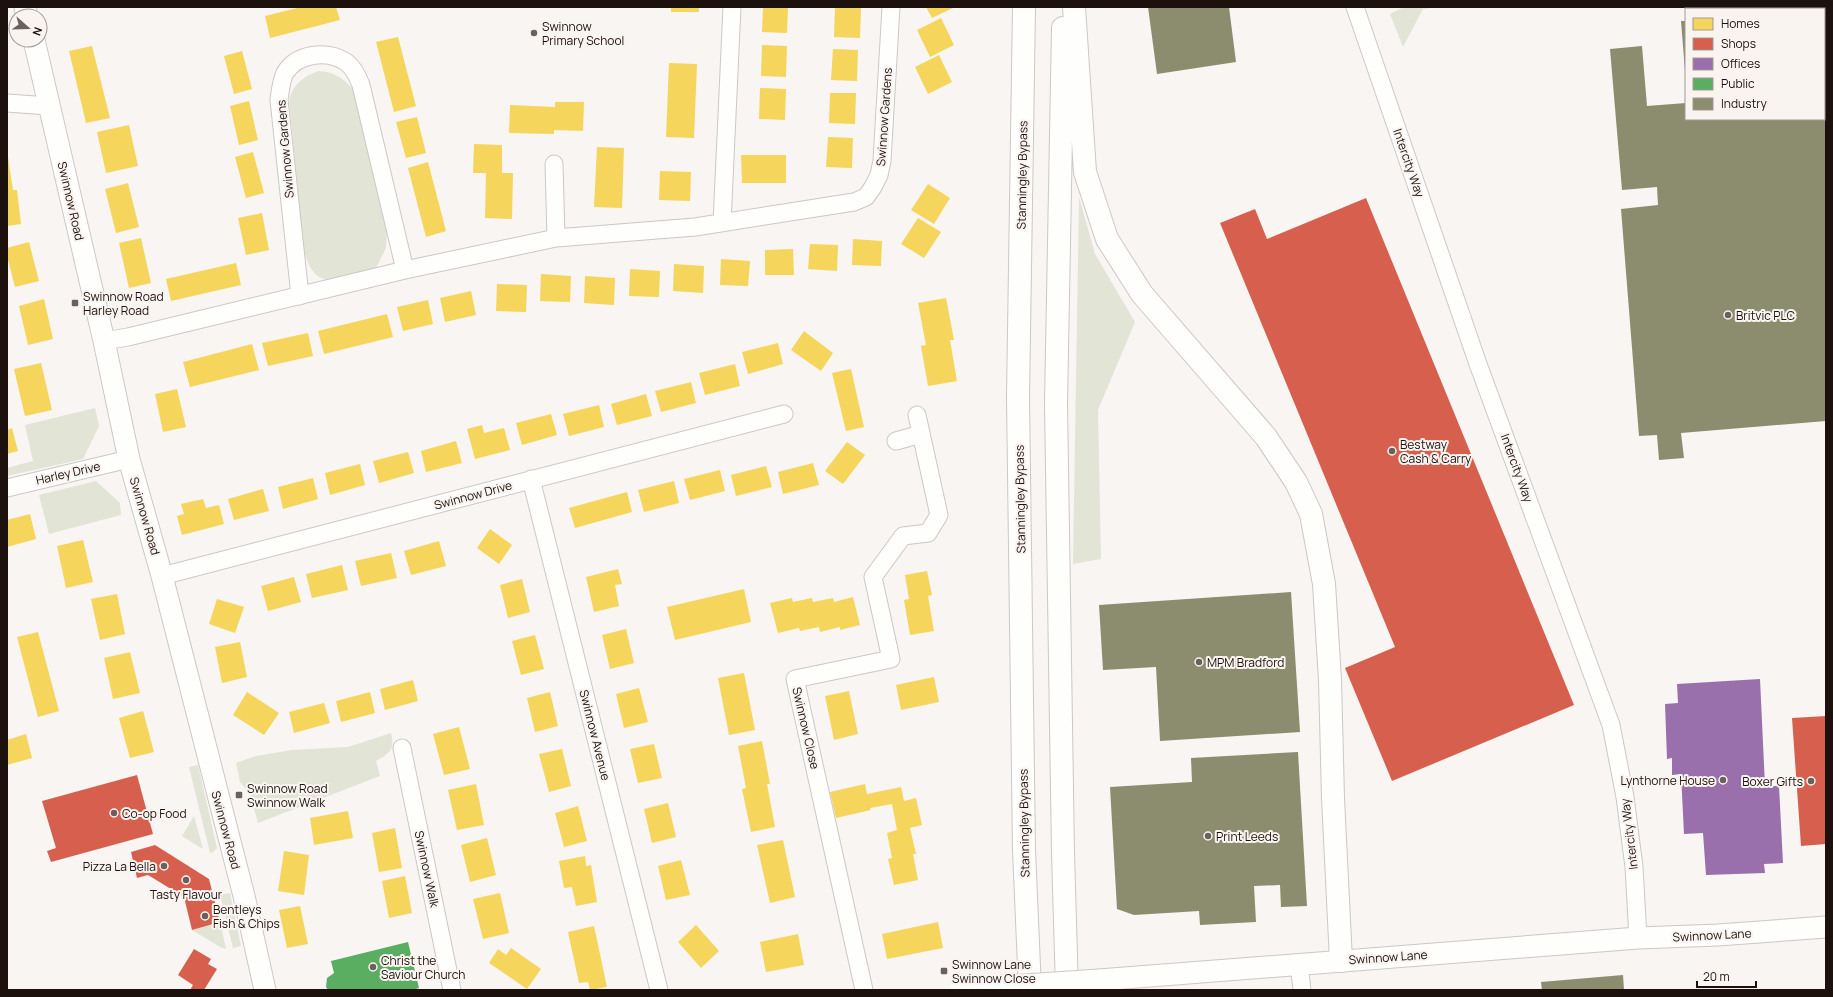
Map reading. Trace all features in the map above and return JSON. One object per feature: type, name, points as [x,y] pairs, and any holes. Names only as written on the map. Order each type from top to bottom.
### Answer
[{"type":"highway","name":"Stanningley Bypass","points":[[1024,7],[1018,397],[1024,850],[1030,990]]},
{"type":"highway","points":[[1063,7],[1056,404],[1062,845],[1067,990]]},
{"type":"highway","points":[[1074,7],[1085,172],[1107,239],[1142,294],[1266,437],[1296,482],[1311,514],[1324,584],[1330,672],[1333,798],[1341,961]]},
{"type":"street","points":[[722,223],[732,7]]},
{"type":"street","name":"Swinnow Gardens","points":[[104,341],[128,337],[406,270],[556,238],[636,233],[722,223],[854,202],[866,197],[879,175],[882,161],[891,7]]},
{"type":"street","name":"Intercity Way","points":[[1355,7],[1478,364],[1611,725],[1626,805],[1634,867],[1638,938]]},
{"type":"street","name":"Swinnow Road","points":[[36,48],[104,341],[129,459],[162,576],[244,896],[265,990]]},
{"type":"street","name":"Swinnow Gardens","points":[[300,296],[279,100],[280,88],[285,73],[294,62],[318,54],[333,57],[346,62],[356,74],[361,85],[406,270]]},
{"type":"street","points":[[7,103],[49,106]]},
{"type":"street","points":[[554,164],[556,238]]},
{"type":"street","name":"Swinnow Drive","points":[[162,576],[784,414]]},
{"type":"street","name":"Swinnow Close","points":[[864,990],[795,679],[891,659],[873,576],[903,536],[928,532],[939,515],[917,415]]},
{"type":"street","points":[[896,441],[921,434]]},
{"type":"street","name":"Harley Drive","points":[[7,488],[129,459]]},
{"type":"street","name":"Swinnow Avenue","points":[[531,479],[659,990]]},
{"type":"street","name":"Swinnow Walk","points":[[402,748],[452,990]]},
{"type":"street","name":"Swinnow Lane","points":[[956,989],[1099,980],[1638,938],[1718,935],[1826,927]]},
{"type":"street","points":[[1299,964],[1302,990]]},
{"type":"shaded area","points":[[1404,7],[1441,7],[1423,9],[1403,47],[1390,14]]},
{"type":"shaded area","points":[[318,71],[337,76],[353,89],[387,232],[386,248],[376,268],[342,279],[332,280],[323,279],[316,274],[309,265],[304,251],[289,101],[293,90],[299,82]]},
{"type":"shaded area","points":[[1079,197],[1095,254],[1135,322],[1098,410],[1101,559],[1073,564]]},
{"type":"shaded area","points":[[95,408],[99,426],[83,459],[7,476],[7,468],[33,461],[25,425]]},
{"type":"shaded area","points":[[96,481],[120,503],[121,515],[49,534],[39,495]]},
{"type":"shaded area","points":[[391,733],[392,747],[385,756],[376,761],[380,776],[258,823],[250,794],[240,782],[236,763],[256,756],[292,750],[348,747]]},
{"type":"shaded area","points":[[198,765],[217,848],[210,853],[189,767]]},
{"type":"shaded area","points":[[194,816],[203,849],[182,836]]},
{"type":"shaded area","points":[[230,893],[241,946],[233,948],[220,895]]},
{"type":"shaded area","points":[[220,922],[226,949],[192,930]]},
{"type":"building: Homes","points":[[301,7],[336,7],[340,20],[270,38],[265,16]]},
{"type":"building: Homes","points":[[671,7],[699,7],[699,12],[671,12]]},
{"type":"building: Homes","points":[[763,7],[788,7],[787,33],[762,32]]},
{"type":"building: Homes","points":[[835,7],[861,8],[860,38],[834,37]]},
{"type":"building: Homes","points":[[926,7],[955,7],[932,18]]},
{"type":"building: Homes","points":[[941,18],[954,45],[930,57],[917,30]]},
{"type":"building: Homes","points":[[398,37],[416,106],[394,112],[376,42]]},
{"type":"building: Homes","points":[[762,45],[787,46],[786,77],[761,76]]},
{"type":"building: Homes","points":[[92,46],[110,118],[86,123],[69,51]]},
{"type":"building: Homes","points":[[833,49],[858,50],[857,81],[831,80]]},
{"type":"building: Homes","points":[[242,51],[252,89],[234,94],[224,56]]},
{"type":"building: Homes","points":[[939,55],[952,82],[928,94],[915,67]]},
{"type":"building: Homes","points":[[669,63],[697,64],[694,138],[666,137]]},
{"type":"building: Homes","points":[[760,88],[786,89],[785,120],[759,119]]},
{"type":"building: Homes","points":[[830,93],[856,93],[855,124],[829,123]]},
{"type":"building: Homes","points":[[249,101],[258,140],[239,145],[230,106]]},
{"type":"building: Homes","points":[[555,102],[584,102],[583,131],[554,130],[554,134],[509,133],[510,105],[555,107]]},
{"type":"building: Homes","points":[[417,117],[426,153],[406,158],[396,122]]},
{"type":"building: Homes","points":[[129,125],[138,166],[106,173],[97,132]]},
{"type":"building: Homes","points":[[828,137],[853,138],[852,168],[826,167]]},
{"type":"building: Homes","points":[[474,144],[502,145],[502,173],[513,173],[512,219],[485,218],[486,173],[473,173]]},
{"type":"building: Homes","points":[[597,147],[624,148],[622,208],[594,207]]},
{"type":"building: Homes","points":[[253,152],[264,193],[246,198],[235,157]]},
{"type":"building: Homes","points":[[741,155],[786,155],[786,183],[742,183]]},
{"type":"building: Homes","points":[[7,157],[13,190],[17,190],[21,224],[7,226]]},
{"type":"building: Homes","points":[[428,162],[446,231],[426,237],[408,168]]},
{"type":"building: Homes","points":[[660,171],[691,172],[690,201],[659,200]]},
{"type":"building: Homes","points":[[128,183],[139,227],[116,233],[105,189]]},
{"type":"building: Homes","points":[[928,184],[950,198],[934,224],[911,210]]},
{"type":"building: Homes","points":[[262,213],[269,250],[246,255],[238,218]]},
{"type":"building: Homes","points":[[918,218],[941,232],[924,258],[901,244]]},
{"type":"building: Homes","points":[[141,238],[151,283],[129,288],[119,243]]},
{"type":"building: Homes","points":[[853,239],[882,241],[881,266],[852,265]]},
{"type":"building: Homes","points":[[29,242],[39,281],[15,287],[7,256],[7,248]]},
{"type":"building: Homes","points":[[810,244],[838,245],[837,271],[808,269]]},
{"type":"building: Homes","points":[[793,249],[794,275],[765,275],[765,250]]},
{"type":"building: Homes","points":[[721,259],[750,261],[748,286],[720,285]]},
{"type":"building: Homes","points":[[236,263],[241,285],[171,301],[166,279]]},
{"type":"building: Homes","points":[[674,264],[704,266],[703,293],[673,291]]},
{"type":"building: Homes","points":[[630,269],[660,271],[659,297],[629,296]]},
{"type":"building: Homes","points":[[541,274],[571,276],[570,302],[540,301]]},
{"type":"building: Homes","points":[[585,276],[615,278],[614,305],[584,303]]},
{"type":"building: Homes","points":[[497,284],[527,285],[526,312],[496,311]]},
{"type":"building: Homes","points":[[471,291],[476,315],[445,322],[440,298]]},
{"type":"building: Homes","points":[[946,298],[954,340],[950,340],[957,381],[928,386],[921,346],[926,345],[918,303]]},
{"type":"building: Homes","points":[[44,299],[53,339],[28,345],[19,306]]},
{"type":"building: Homes","points":[[428,300],[433,324],[403,331],[397,307]]},
{"type":"building: Homes","points":[[387,314],[393,337],[324,354],[318,331]]},
{"type":"building: Homes","points":[[804,331],[833,353],[821,371],[791,350]]},
{"type":"building: Homes","points":[[308,333],[313,356],[268,366],[262,343]]},
{"type":"building: Homes","points":[[778,343],[783,364],[748,374],[742,352]]},
{"type":"building: Homes","points":[[252,344],[259,370],[190,387],[183,362]]},
{"type":"building: Homes","points":[[41,363],[52,410],[25,416],[14,369]]},
{"type":"building: Homes","points":[[735,364],[740,386],[705,395],[699,373]]},
{"type":"building: Homes","points":[[851,369],[864,427],[846,431],[832,373]]},
{"type":"building: Homes","points":[[691,382],[696,403],[661,412],[655,391]]},
{"type":"building: Homes","points":[[177,389],[186,427],[163,432],[155,394]]},
{"type":"building: Homes","points":[[646,394],[652,416],[617,425],[611,404]]},
{"type":"building: Homes","points":[[599,405],[604,427],[569,436],[563,414]]},
{"type":"building: Homes","points":[[551,414],[557,435],[522,445],[516,423]]},
{"type":"building: Homes","points":[[482,425],[484,433],[504,428],[510,450],[475,459],[467,429]]},
{"type":"building: Homes","points":[[12,428],[18,451],[7,454],[7,430]]},
{"type":"building: Homes","points":[[456,441],[462,463],[426,472],[421,451]]},
{"type":"building: Homes","points":[[847,442],[865,455],[843,484],[825,471]]},
{"type":"building: Homes","points":[[408,452],[414,473],[379,483],[373,461]]},
{"type":"building: Homes","points":[[813,463],[819,485],[783,494],[778,472]]},
{"type":"building: Homes","points":[[360,464],[365,485],[330,495],[325,473]]},
{"type":"building: Homes","points":[[766,466],[772,487],[736,496],[731,475]]},
{"type":"building: Homes","points":[[720,470],[725,491],[690,500],[684,479]]},
{"type":"building: Homes","points":[[313,478],[318,499],[283,509],[278,487]]},
{"type":"building: Homes","points":[[674,481],[679,503],[644,512],[638,490]]},
{"type":"building: Homes","points":[[263,489],[269,511],[234,520],[228,499]]},
{"type":"building: Homes","points":[[627,492],[632,512],[575,528],[569,508]]},
{"type":"building: Homes","points":[[203,499],[206,508],[219,505],[224,524],[182,535],[177,516],[184,514],[181,504]]},
{"type":"building: Homes","points":[[30,514],[36,539],[7,547],[7,520]]},
{"type":"building: Homes","points":[[490,529],[512,545],[499,564],[477,548]]},
{"type":"building: Homes","points":[[83,540],[93,582],[66,588],[57,546]]},
{"type":"building: Homes","points":[[439,541],[446,566],[411,575],[404,551]]},
{"type":"building: Homes","points":[[391,553],[397,578],[361,586],[355,561]]},
{"type":"building: Homes","points":[[342,565],[348,590],[312,598],[306,574]]},
{"type":"building: Homes","points":[[618,569],[622,584],[615,585],[619,606],[594,612],[586,577]]},
{"type":"building: Homes","points":[[927,571],[932,595],[928,596],[934,631],[910,635],[904,600],[909,599],[905,575]]},
{"type":"building: Homes","points":[[294,577],[301,602],[268,611],[261,586]]},
{"type":"building: Homes","points":[[522,579],[530,612],[508,618],[500,585]]},
{"type":"building: Homes","points":[[744,589],[751,622],[675,640],[667,607]]},
{"type":"building: Homes","points":[[117,594],[125,634],[100,640],[91,599]]},
{"type":"building: Homes","points":[[853,597],[860,625],[840,630],[840,627],[820,632],[819,627],[800,631],[799,628],[778,633],[770,603],[792,598],[793,602],[812,598],[813,602],[833,598],[834,602]]},
{"type":"building: Homes","points":[[217,599],[244,607],[235,633],[209,624]]},
{"type":"building: Homes","points":[[626,629],[634,663],[610,669],[602,635]]},
{"type":"building: Homes","points":[[38,632],[59,711],[38,717],[17,637]]},
{"type":"building: Homes","points":[[535,635],[544,669],[521,675],[512,641]]},
{"type":"building: Homes","points":[[240,642],[247,677],[222,683],[215,647]]},
{"type":"building: Homes","points":[[130,652],[140,693],[113,699],[104,658]]},
{"type":"building: Homes","points":[[744,673],[755,730],[729,735],[718,678]]},
{"type":"building: Homes","points":[[934,677],[939,702],[901,710],[896,685]]},
{"type":"building: Homes","points":[[413,680],[418,701],[385,710],[380,689]]},
{"type":"building: Homes","points":[[639,688],[648,722],[624,728],[616,694]]},
{"type":"building: Homes","points":[[849,691],[858,734],[834,740],[825,696]]},
{"type":"building: Homes","points":[[247,692],[279,713],[264,735],[233,715]]},
{"type":"building: Homes","points":[[370,692],[375,713],[341,722],[336,701]]},
{"type":"building: Homes","points":[[550,692],[558,726],[535,732],[527,698]]},
{"type":"building: Homes","points":[[324,703],[330,723],[294,733],[289,712]]},
{"type":"building: Homes","points":[[143,711],[154,752],[130,758],[119,718]]},
{"type":"building: Homes","points":[[459,727],[470,769],[444,775],[433,734]]},
{"type":"building: Homes","points":[[26,734],[32,758],[7,765],[7,740]]},
{"type":"building: Homes","points":[[762,741],[770,784],[767,784],[775,827],[751,832],[742,789],[746,788],[738,746]]},
{"type":"building: Homes","points":[[654,744],[662,778],[638,783],[630,749]]},
{"type":"building: Homes","points":[[562,749],[571,786],[549,792],[539,754]]},
{"type":"building: Homes","points":[[476,784],[484,825],[457,830],[448,790]]},
{"type":"building: Homes","points":[[865,784],[867,794],[901,787],[904,801],[916,798],[922,825],[910,828],[916,854],[913,854],[918,880],[894,885],[888,859],[892,858],[887,833],[897,830],[892,804],[870,808],[871,810],[836,818],[830,792]]},
{"type":"building: Homes","points":[[668,803],[676,837],[652,843],[644,809]]},
{"type":"building: Homes","points":[[578,806],[587,841],[564,847],[555,813]]},
{"type":"building: Homes","points":[[348,811],[353,838],[314,845],[310,818]]},
{"type":"building: Homes","points":[[395,828],[402,868],[379,872],[372,833]]},
{"type":"building: Homes","points":[[487,838],[496,875],[470,882],[461,845]]},
{"type":"building: Homes","points":[[783,840],[795,897],[770,903],[757,845]]},
{"type":"building: Homes","points":[[284,851],[309,855],[304,895],[278,891]]},
{"type":"building: Homes","points":[[585,856],[586,866],[591,865],[597,902],[576,906],[572,887],[564,888],[559,861]]},
{"type":"building: Homes","points":[[681,860],[690,895],[666,900],[658,866]]},
{"type":"building: Homes","points":[[405,876],[412,913],[389,918],[382,881]]},
{"type":"building: Homes","points":[[500,893],[509,933],[483,939],[473,899]]},
{"type":"building: Homes","points":[[300,906],[308,944],[287,948],[279,910]]},
{"type":"building: Homes","points":[[938,922],[943,948],[887,959],[882,934]]},
{"type":"building: Homes","points":[[696,925],[719,951],[701,968],[678,942]]},
{"type":"building: Homes","points":[[594,926],[607,987],[590,990],[588,982],[579,983],[568,932]]},
{"type":"building: Homes","points":[[798,934],[804,965],[766,972],[760,942]]},
{"type":"building: Homes","points":[[511,948],[541,969],[527,989],[489,963],[498,949],[506,955]]},
{"type":"building: Shops","name":"Bestway Cash & Carry","points":[[1366,198],[1574,705],[1392,781],[1345,668],[1395,647],[1220,223],[1255,209],[1267,239]]},
{"type":"building: Shops","name":"Boxer Gifts","points":[[1826,716],[1826,844],[1801,846],[1792,718]]},
{"type":"building: Shops","points":[[137,775],[153,834],[51,862],[47,851],[56,848],[42,801]]},
{"type":"building: Shops","points":[[155,845],[209,879],[220,922],[192,930],[184,897],[148,875],[137,878],[131,852]]},
{"type":"building: Shops","points":[[194,949],[211,959],[208,964],[217,969],[204,990],[190,990],[193,985],[178,975]]},
{"type":"building: Offices","name":"Lynthorne House","points":[[1760,679],[1765,786],[1779,786],[1783,863],[1764,864],[1765,873],[1706,875],[1703,833],[1684,834],[1681,774],[1672,775],[1672,758],[1667,759],[1665,704],[1678,703],[1677,684]]},
{"type":"building: Public","name":"Christ the Saviour Church","points":[[408,942],[419,988],[413,990],[328,990],[326,987],[327,978],[334,973],[331,961]]},
{"type":"building: Industry","points":[[1148,7],[1229,7],[1236,62],[1157,74]]},
{"type":"building: Industry","points":[[1681,21],[1685,21],[1685,71]]},
{"type":"building: Industry","name":"Britvic PLC","points":[[1826,39],[1826,421],[1681,433],[1684,458],[1659,460],[1657,435],[1639,436],[1621,209],[1658,205],[1657,187],[1622,190],[1610,49],[1642,46],[1647,106],[1685,103],[1685,120],[1825,120]]},
{"type":"building: Industry","name":"MPM Bradford","points":[[1291,592],[1300,732],[1160,741],[1156,667],[1103,670],[1099,605]]},
{"type":"building: Industry","name":"Print Leeds","points":[[1298,752],[1307,906],[1281,907],[1280,885],[1254,886],[1256,922],[1200,925],[1199,911],[1134,915],[1117,909],[1110,787],[1192,782],[1191,758]]},
{"type":"building: Industry","points":[[1623,975],[1624,990],[1542,990],[1541,982]]},
{"type":"place","name":"Swinnow Primary School","points":[[534,33]]},
{"type":"place","name":"Swinnow Road Harley Road","points":[[75,303]]},
{"type":"place","name":"Britvic PLC","points":[[1728,315]]},
{"type":"place","name":"Bestway Cash & Carry","points":[[1392,451]]},
{"type":"place","name":"MPM Bradford","points":[[1199,662]]},
{"type":"place","name":"Lynthorne House","points":[[1723,780]]},
{"type":"place","name":"Boxer Gifts","points":[[1811,781]]},
{"type":"place","name":"Swinnow Road Swinnow Walk","points":[[239,795]]},
{"type":"place","name":"Co-op Food","points":[[114,813]]},
{"type":"place","name":"Print Leeds","points":[[1208,836]]},
{"type":"place","name":"Pizza La Bella","points":[[164,866]]},
{"type":"place","name":"Tasty Flavour","points":[[186,880]]},
{"type":"place","name":"Bentleys Fish & Chips","points":[[205,916]]},
{"type":"place","name":"Christ the Saviour Church","points":[[373,967]]},
{"type":"place","name":"Swinnow Lane Swinnow Close","points":[[944,971]]}]
